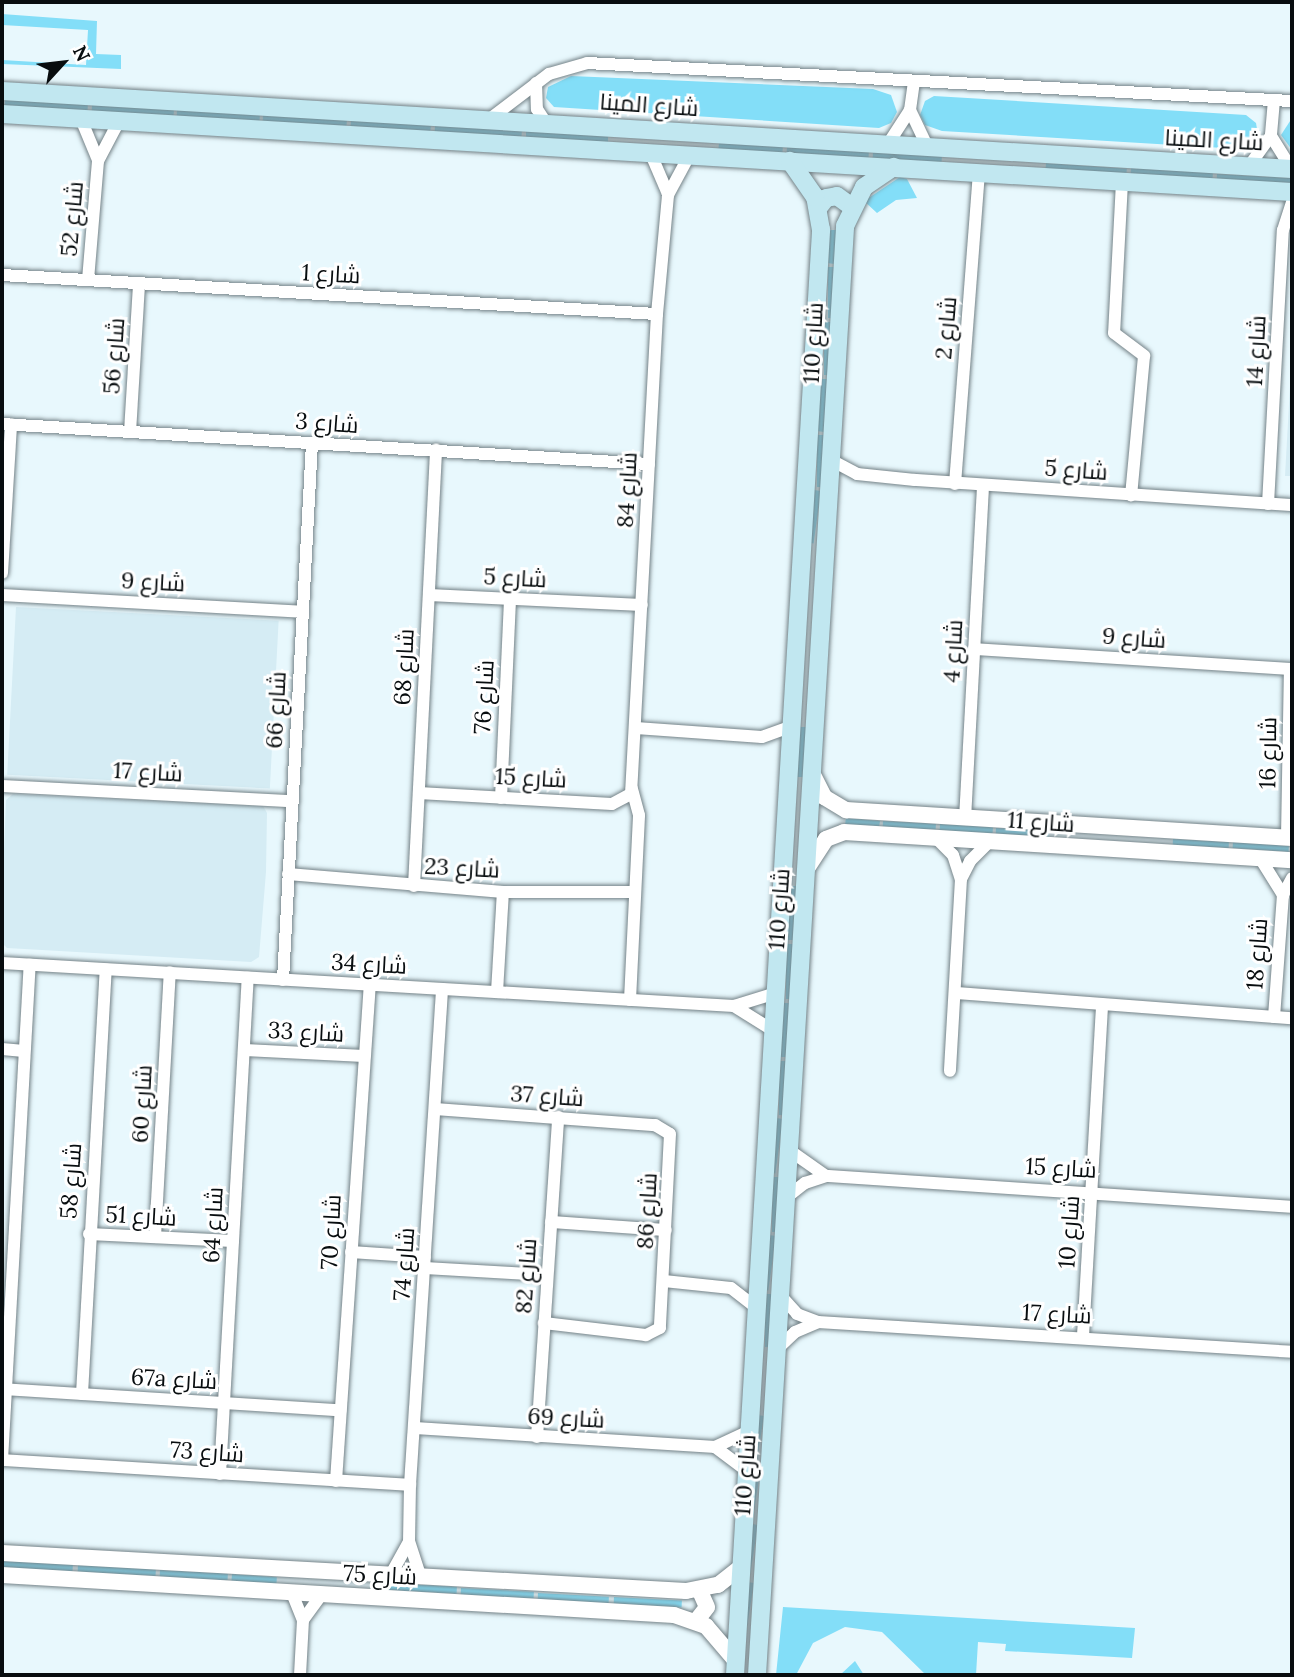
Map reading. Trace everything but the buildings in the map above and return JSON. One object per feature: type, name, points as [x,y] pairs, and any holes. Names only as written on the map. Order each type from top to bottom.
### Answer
[{"type":"main road","name":"شارع المينا","points":[[2,91],[1292,169]]},
{"type":"main road","name":"شارع المينا","points":[[2,114],[1292,192]]},
{"type":"main road","points":[[624,151],[631,140],[671,141],[687,132]]},
{"type":"main road","points":[[956,173],[972,163],[1028,166],[1037,154]]},
{"type":"main road","name":"شارع 110","points":[[735,1668],[821,230],[819,207],[811,187],[790,161]]},
{"type":"main road","name":"شارع 110","points":[[757,1675],[845,226],[851,206],[872,179],[894,167]]},
{"type":"main road","points":[[819,207],[836,195],[851,206]]},
{"type":"main road","points":[[799,608],[811,617],[809,668],[817,688]]},
{"type":"main road","points":[[786,837],[794,846],[794,871],[806,870]]},
{"type":"street","points":[[487,121],[556,70],[587,62],[1292,101]]},
{"type":"street","points":[[888,144],[910,110],[914,80]]},
{"type":"street","points":[[536,83],[537,109],[546,123]]},
{"type":"street","points":[[1249,166],[1271,136],[1274,100]]},
{"type":"street","points":[[910,110],[928,148]]},
{"type":"street","name":"شارع 52","points":[[81,119],[98,161]]},
{"type":"street","name":"شارع 52","points":[[88,280],[98,161],[119,121]]},
{"type":"street","points":[[1271,136],[1292,169]]},
{"type":"street","name":"شارع 84","points":[[650,152],[668,195]]},
{"type":"street","name":"شارع 84","points":[[630,1000],[639,815],[632,788],[657,314],[668,195],[690,154]]},
{"type":"street","name":"شارع 2","points":[[955,484],[979,175]]},
{"type":"street","points":[[1122,182],[1114,334],[1122,344],[1141,349],[1143,360],[1131,495]]},
{"type":"street","name":"شارع 14","points":[[1268,504],[1283,230],[1292,202]]},
{"type":"street","name":"شارع 1","points":[[2,275],[657,314]]},
{"type":"street","name":"شارع 56","points":[[130,432],[139,283]]},
{"type":"street","points":[[2,569],[6,424]]},
{"type":"street","name":"شارع 3","points":[[6,424],[649,464]]},
{"type":"street","name":"شارع 66","points":[[283,980],[312,443]]},
{"type":"street","name":"شارع 68","points":[[414,886],[436,450]]},
{"type":"street","name":"شارع 5","points":[[831,460],[857,474],[955,484],[1292,505]]},
{"type":"street","points":[[829,489],[857,474]]},
{"type":"street","name":"شارع 4","points":[[965,819],[984,486]]},
{"type":"street","name":"شارع 5","points":[[429,594],[642,605]]},
{"type":"street","name":"شارع 9","points":[[2,595],[302,612]]},
{"type":"street","name":"شارع 76","points":[[501,798],[510,598]]},
{"type":"street","name":"شارع 9","points":[[974,649],[1291,669]]},
{"type":"street","name":"شارع 16","points":[[1290,838],[1291,669]]},
{"type":"street","points":[[636,728],[762,737],[792,726]]},
{"type":"street","points":[[762,737],[790,755]]},
{"type":"street","name":"شارع 11","points":[[812,773],[824,797],[841,809],[1290,838]]},
{"type":"street","name":"شارع 17","points":[[2,786],[292,801]]},
{"type":"street","name":"شارع 15","points":[[419,793],[618,804],[632,788]]},
{"type":"street","points":[[1053,845],[1068,836],[1110,836],[1123,828]]},
{"type":"street","name":"شارع 11","points":[[806,870],[820,846],[837,833],[935,836],[1292,860]]},
{"type":"street","points":[[935,836],[953,855],[961,879],[950,1071]]},
{"type":"street","points":[[961,879],[970,861],[990,841]]},
{"type":"street","name":"شارع 18","points":[[1260,858],[1283,895]]},
{"type":"street","name":"شارع 23","points":[[288,874],[503,892],[634,892]]},
{"type":"street","name":"شارع 18","points":[[1274,1017],[1283,895],[1292,878]]},
{"type":"street","points":[[497,992],[503,892]]},
{"type":"street","name":"شارع 34","points":[[2,962],[734,1006],[776,993]]},
{"type":"street","points":[[2,1460],[8,1229],[30,965]]},
{"type":"street","name":"شارع 58","points":[[82,1394],[106,970]]},
{"type":"street","name":"شارع 60","points":[[155,1237],[170,972]]},
{"type":"street","name":"شارع 64","points":[[220,1474],[248,978]]},
{"type":"street","name":"شارع 70","points":[[336,1481],[370,985]]},
{"type":"street","name":"شارع 74","points":[[421,1577],[409,1542],[410,1485],[442,989]]},
{"type":"street","points":[[956,993],[1292,1018]]},
{"type":"street","name":"شارع 10","points":[[1083,1336],[1102,1005]]},
{"type":"street","name":"شارع 34","points":[[734,1006],[774,1031]]},
{"type":"street","points":[[2,1049],[24,1051]]},
{"type":"street","name":"شارع 33","points":[[245,1049],[364,1056]]},
{"type":"street","name":"شارع 37","points":[[435,1109],[655,1125]]},
{"type":"street","name":"شارع 82","points":[[537,1437],[558,1117]]},
{"type":"street","name":"شارع 86","points":[[544,1323],[638,1333],[652,1326],[662,1308],[672,1140],[666,1129],[655,1125]]},
{"type":"street","points":[[789,1150],[827,1176]]},
{"type":"street","name":"شارع 15","points":[[787,1197],[805,1183],[827,1176],[1093,1190],[1292,1207]]},
{"type":"street","points":[[551,1223],[666,1230]]},
{"type":"street","name":"شارع 51","points":[[89,1234],[233,1241]]},
{"type":"street","points":[[351,1252],[546,1275]]},
{"type":"street","points":[[731,1288],[759,1273]]},
{"type":"street","points":[[664,1281],[731,1288],[757,1308]]},
{"type":"street","name":"شارع 17","points":[[781,1296],[797,1314],[818,1322],[1083,1336],[1292,1352]]},
{"type":"street","points":[[777,1349],[795,1332],[818,1322]]},
{"type":"street","name":"67a شارع","points":[[4,1390],[340,1410]]},
{"type":"street","name":"شارع 69","points":[[415,1429],[715,1447],[749,1431]]},
{"type":"street","points":[[715,1447],[747,1471]]},
{"type":"street","name":"شارع 73","points":[[2,1460],[410,1485]]},
{"type":"street","name":"شارع 74","points":[[390,1576],[409,1542]]},
{"type":"street","name":"شارع 75","points":[[2,1553],[700,1591]]},
{"type":"street","points":[[735,1668],[720,1639],[697,1620],[707,1606],[700,1591],[718,1585],[741,1567]]},
{"type":"street","points":[[300,1675],[303,1620],[292,1593],[300,1582],[329,1580],[339,1573]]},
{"type":"street","name":"شارع 75","points":[[2,1575],[674,1615],[697,1620]]},
{"type":"street","points":[[303,1620],[322,1594]]},
{"type":"shaded area","points":[[2,14],[97,21],[96,54],[121,55],[121,69],[2,64],[2,60],[86,65],[88,30],[2,25]]},
{"type":"shaded area","points":[[571,76],[873,89],[891,95],[897,112],[891,123],[879,128],[554,107],[546,98],[548,87]]},
{"type":"shaded area","points":[[934,96],[1246,115],[1256,123],[1258,135],[1252,146],[1240,149],[942,131],[925,125],[920,115],[925,101]]},
{"type":"shaded area","points":[[5,100],[88,104],[88,111],[5,107]]},
{"type":"shaded area","points":[[92,105],[174,109],[174,116],[92,112]]},
{"type":"shaded area","points":[[177,110],[260,114],[260,121],[177,117]]},
{"type":"shaded area","points":[[263,115],[347,119],[347,126],[263,122]]},
{"type":"shaded area","points":[[1292,118],[1292,150],[1281,135]]},
{"type":"shaded area","points":[[351,120],[431,126],[430,133],[351,127]]},
{"type":"shaded area","points":[[435,125],[522,130],[522,137],[435,132]]},
{"type":"shaded area","points":[[526,131],[608,135],[608,142],[526,137]]},
{"type":"shaded area","points":[[719,142],[783,146],[782,153],[719,149]]},
{"type":"shaded area","points":[[787,147],[869,151],[869,158],[787,154]]},
{"type":"shaded area","points":[[873,152],[942,156],[942,163],[873,159]]},
{"type":"shaded area","points":[[1046,163],[1127,169],[1126,176],[1046,170]]},
{"type":"shaded area","points":[[1131,168],[1213,172],[1213,179],[1131,175]]},
{"type":"shaded area","points":[[1217,174],[1292,178],[1292,185],[1217,181]]},
{"type":"shaded area","points":[[900,177],[907,179],[917,198],[896,200],[877,213],[864,201]]},
{"type":"shaded area","points":[[830,230],[837,230],[834,264],[828,263]]},
{"type":"shaded area","points":[[828,267],[834,267],[834,318],[828,318]]},
{"type":"shaded area","points":[[824,322],[831,322],[831,375],[824,375]]},
{"type":"shaded area","points":[[1292,350],[1292,476],[1285,476]]},
{"type":"shaded area","points":[[821,379],[827,379],[824,432],[817,431]]},
{"type":"shaded area","points":[[817,435],[824,435],[824,487],[817,487]]},
{"type":"shaded area","points":[[814,490],[821,491],[814,543],[807,542]]},
{"type":"shaded area","points":[[16,607],[279,621],[270,789],[7,775]]},
{"type":"shaded area","points":[[800,727],[807,727],[803,777],[797,777]]},
{"type":"shaded area","points":[[13,794],[263,806],[267,813],[266,872],[259,957],[251,962],[7,948],[2,943],[2,900],[6,800]]},
{"type":"shaded area","points":[[846,818],[880,821],[879,827],[845,825]]},
{"type":"shaded area","points":[[883,821],[936,824],[936,830],[883,827]]},
{"type":"shaded area","points":[[940,824],[993,827],[993,834],[940,831]]},
{"type":"shaded area","points":[[996,828],[1049,831],[1049,838],[996,835]]},
{"type":"shaded area","points":[[1173,839],[1229,842],[1229,848],[1173,845]]},
{"type":"shaded area","points":[[1233,842],[1289,846],[1288,852],[1233,848]]},
{"type":"shaded area","points":[[790,886],[797,886],[793,940],[787,940]]},
{"type":"shaded area","points":[[786,944],[793,944],[793,999],[786,999]]},
{"type":"shaded area","points":[[783,1003],[790,1003],[786,1057],[780,1057]]},
{"type":"shaded area","points":[[779,1061],[786,1061],[786,1115],[779,1115]]},
{"type":"shaded area","points":[[776,1118],[783,1119],[775,1173],[768,1172]]},
{"type":"shaded area","points":[[772,1177],[779,1177],[779,1232],[772,1232]]},
{"type":"shaded area","points":[[769,1235],[776,1236],[768,1290],[761,1289]]},
{"type":"shaded area","points":[[765,1294],[772,1294],[772,1347],[765,1347]]},
{"type":"shaded area","points":[[758,1415],[764,1416],[756,1463],[750,1462]]},
{"type":"shaded area","points":[[755,1466],[761,1467],[752,1521],[746,1520]]},
{"type":"shaded area","points":[[752,1524],[758,1525],[749,1578],[744,1577]]},
{"type":"shaded area","points":[[2,1560],[73,1564],[72,1572],[2,1568]]},
{"type":"shaded area","points":[[78,1565],[156,1569],[156,1576],[78,1572]]},
{"type":"shaded area","points":[[160,1570],[228,1574],[228,1581],[160,1577]]},
{"type":"shaded area","points":[[232,1574],[277,1577],[276,1584],[232,1581]]},
{"type":"shaded area","points":[[748,1582],[754,1583],[745,1636],[740,1635]]},
{"type":"shaded area","points":[[386,1583],[457,1587],[457,1594],[386,1590]]},
{"type":"shaded area","points":[[461,1588],[534,1592],[534,1599],[461,1595]]},
{"type":"shaded area","points":[[538,1593],[609,1597],[609,1604],[538,1600]]},
{"type":"shaded area","points":[[614,1597],[682,1601],[682,1608],[614,1604]]},
{"type":"shaded area","points":[[783,1607],[1135,1628],[1132,1658],[1005,1651],[1006,1644],[978,1642],[976,1675],[926,1675],[882,1632],[845,1627],[813,1643],[796,1675],[776,1675]]},
{"type":"shaded area","points":[[855,1661],[864,1675],[840,1675]]}]
